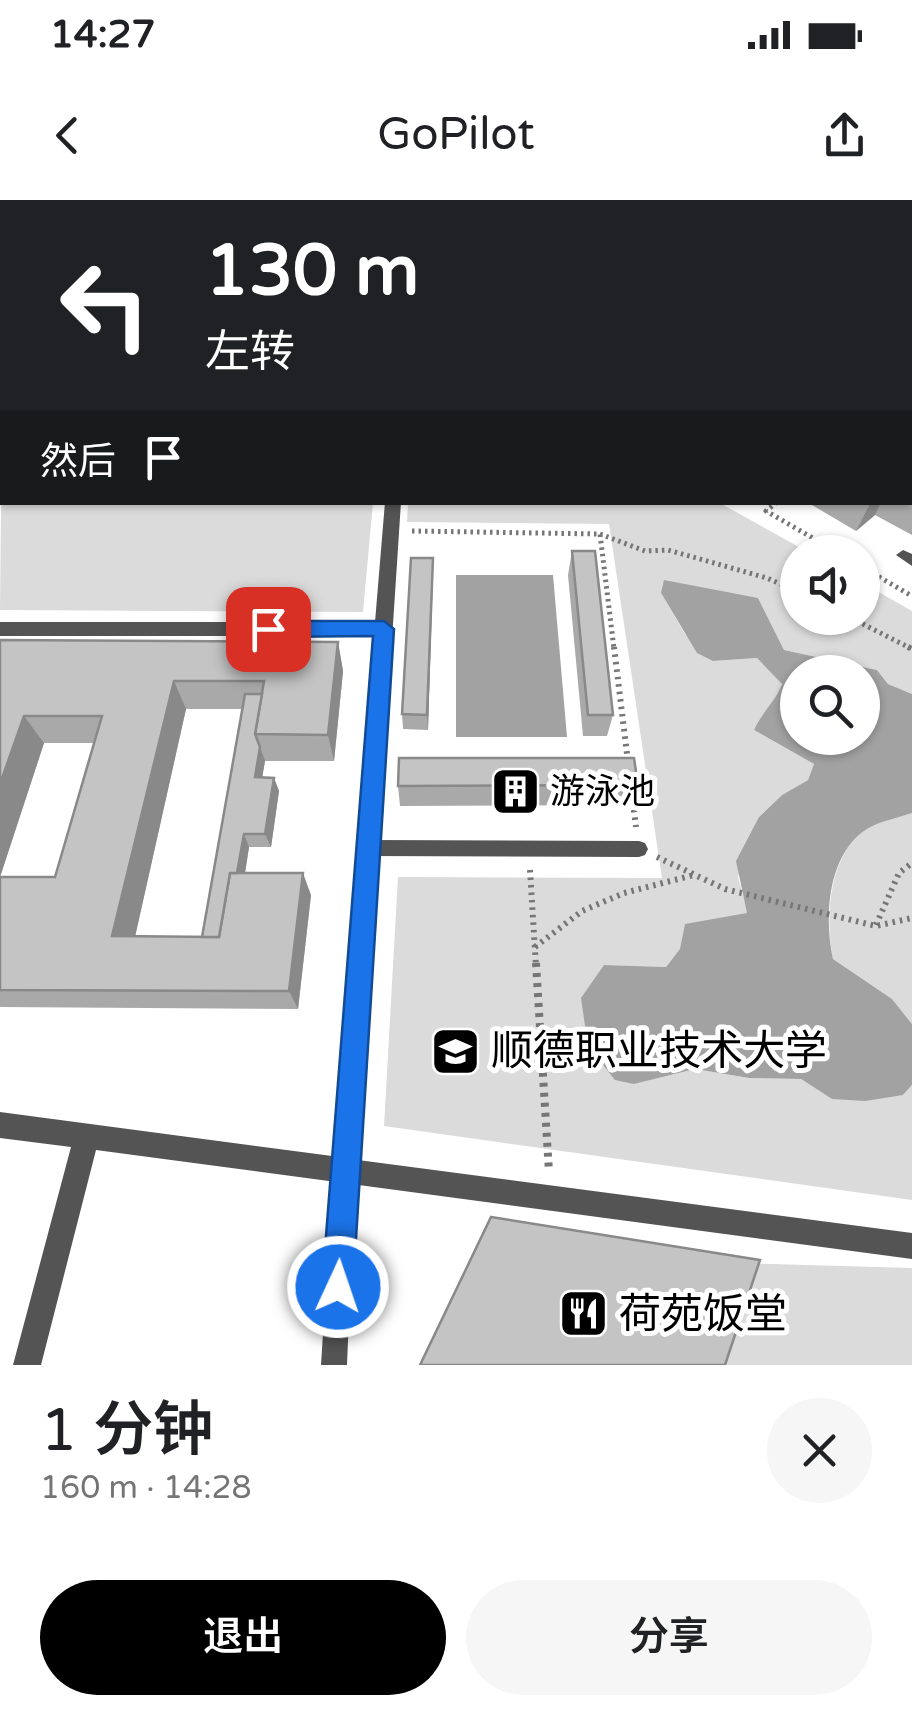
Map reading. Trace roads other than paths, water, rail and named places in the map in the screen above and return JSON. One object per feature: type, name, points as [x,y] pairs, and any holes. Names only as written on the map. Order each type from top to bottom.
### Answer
[{"type":"street","points":[[344,1170],[393,505]]},
{"type":"street","points":[[0,630],[384,629]]},
{"type":"street","points":[[0,1125],[912,1246]]},
{"type":"street","points":[[27,1365],[88,1135]]},
{"type":"lane","points":[[367,848],[639,849]]},
{"type":"lane","points":[[334,1365],[344,1170]]},
{"type":"place","name":"游泳池","points":[[515,792]]},
{"type":"place","name":"顺德职业技术大学","points":[[456,1051]]},
{"type":"place","name":"荷苑饭堂","points":[[584,1314]]}]
